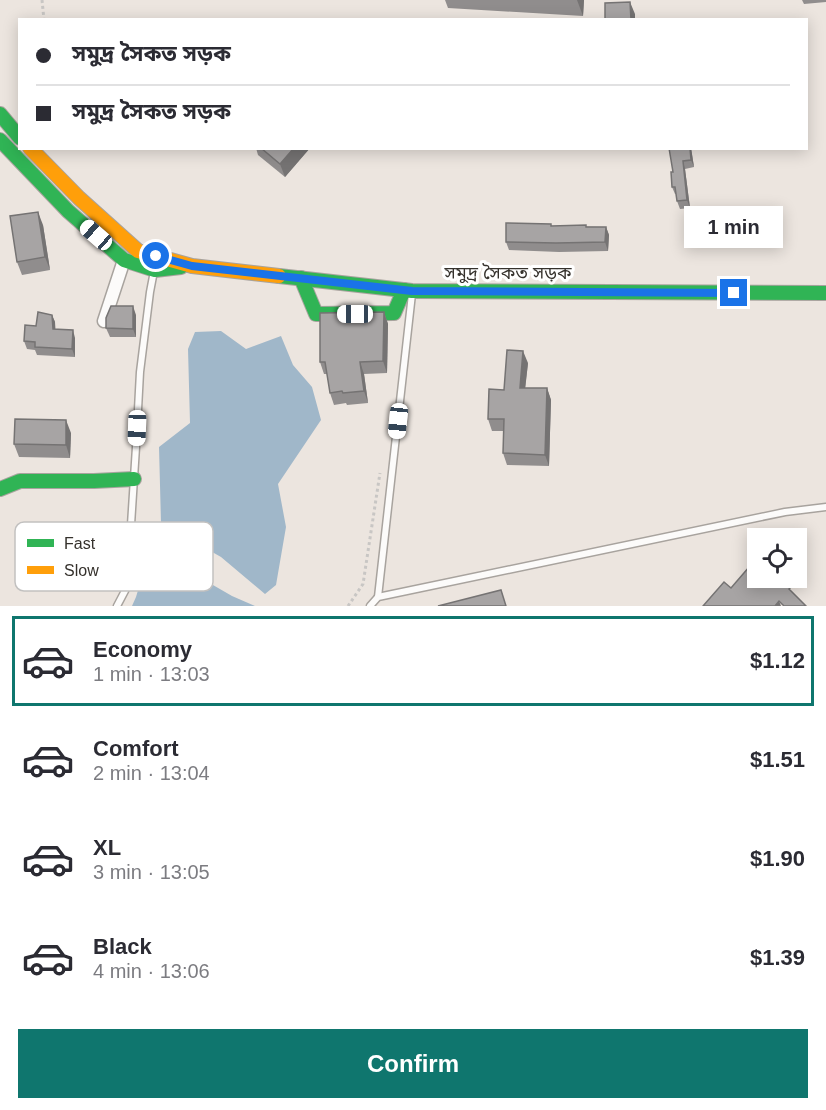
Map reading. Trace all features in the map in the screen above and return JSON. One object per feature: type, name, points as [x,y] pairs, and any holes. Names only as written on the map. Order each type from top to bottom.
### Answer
[{"type":"main road","points":[[0,114],[18,136]]},
{"type":"main road","name":"সমুদ্র সৈকত সড়ক","points":[[0,140],[68,211],[124,260],[154,270],[192,266]]},
{"type":"main road","name":"সমুদ্র সৈকত সড়ক","points":[[32,150],[79,198],[138,251],[192,266],[408,290],[826,293]]},
{"type":"main road","points":[[301,278],[316,314],[394,313],[408,290]]},
{"type":"main road","points":[[0,489],[20,481],[134,479]]},
{"type":"street","points":[[104,321],[124,260]]},
{"type":"lane","points":[[131,522],[140,372],[154,270]]},
{"type":"lane","points":[[370,606],[378,597],[408,290]]},
{"type":"lane","points":[[378,597],[785,512],[826,507]]},
{"type":"lane","points":[[117,606],[125,591]]},
{"type":"path","points":[[42,0],[44,18]]},
{"type":"path","points":[[348,606],[363,584],[381,467]]},
{"type":"water","points":[[221,331],[246,349],[281,336],[293,365],[312,387],[321,420],[278,484],[286,527],[276,585],[265,594],[213,552],[213,522],[161,522],[159,447],[190,423],[188,349],[195,332]]},
{"type":"water","points":[[213,585],[255,606],[132,606],[138,591],[213,591]]},
{"type":"building","points":[[630,2],[631,18],[605,18],[605,3]]},
{"type":"building","points":[[263,150],[292,150],[280,164]]},
{"type":"building","points":[[669,150],[690,150],[691,160],[683,161],[687,200],[677,201],[675,187],[672,187],[671,172],[673,172]]},
{"type":"building","points":[[38,212],[45,257],[17,262],[10,216]]},
{"type":"building","points":[[506,223],[606,227],[605,242],[506,242]]},
{"type":"building","points":[[111,306],[133,306],[133,329],[106,328],[106,318]]},
{"type":"building","points":[[38,312],[52,315],[53,329],[73,330],[72,349],[35,347],[35,342],[24,341],[25,325],[36,326]]},
{"type":"building","points":[[384,312],[383,361],[360,362],[364,391],[330,393],[325,362],[320,362],[320,313]]},
{"type":"building","points":[[507,350],[523,351],[520,388],[547,388],[545,455],[503,453],[504,419],[488,419],[489,389],[504,390]]},
{"type":"building","points":[[15,419],[66,420],[66,445],[14,444]]},
{"type":"building","points":[[747,569],[747,588],[790,588],[806,606],[784,606],[779,601],[775,606],[703,606],[724,582],[731,588]]},
{"type":"building","points":[[501,590],[506,606],[438,606]]},
{"type":"traffic: fast","points":[[0,114],[18,136]]},
{"type":"traffic: fast","points":[[0,140],[68,211],[124,260],[155,270],[181,267]]},
{"type":"traffic: fast","points":[[279,276],[412,291],[826,293]]},
{"type":"traffic: fast","points":[[301,278],[316,314],[394,313],[404,290]]},
{"type":"traffic: fast","points":[[0,489],[20,481],[134,479]]},
{"type":"traffic: slow","points":[[32,150],[79,198],[138,251],[192,266],[279,276]]},
{"type":"route","points":[[156,256],[192,266],[412,291],[734,293]]}]
